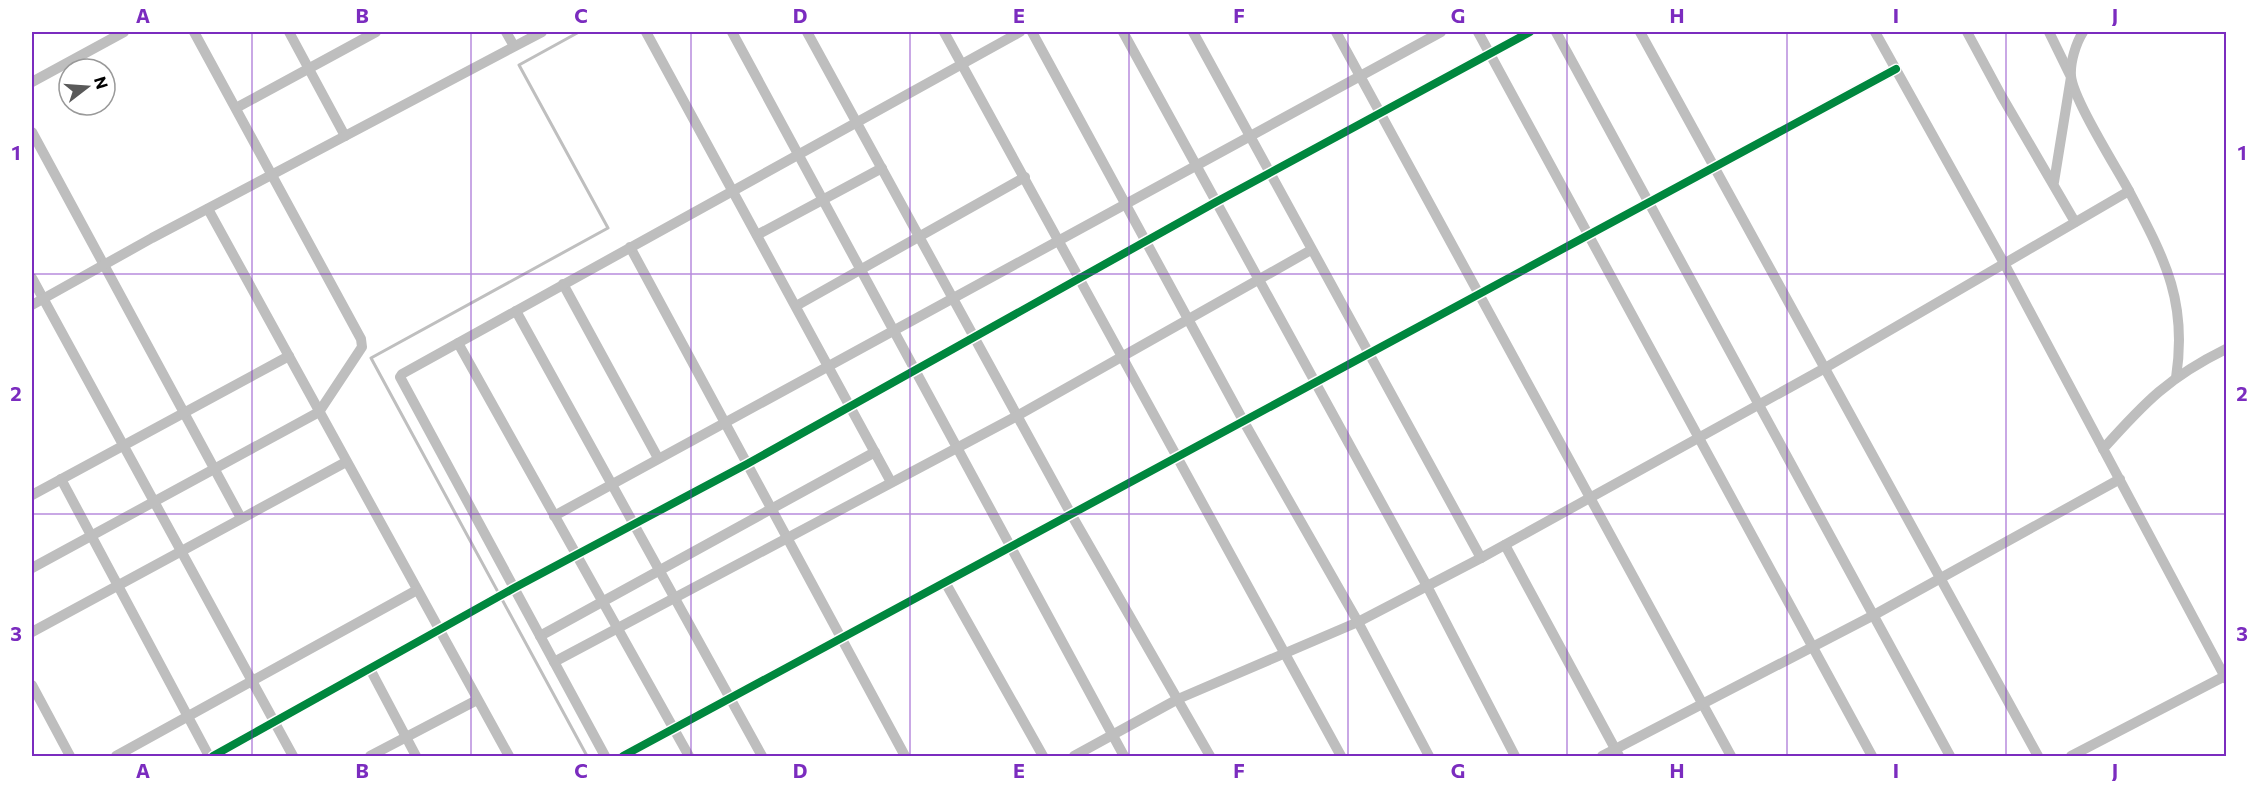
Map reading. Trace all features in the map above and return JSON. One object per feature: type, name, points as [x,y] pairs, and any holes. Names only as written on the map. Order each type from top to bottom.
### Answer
[{"type":"street","points":[[32,82],[112,34],[124,32]]},
{"type":"street","points":[[32,568],[319,412],[362,347],[361,339],[194,32]]},
{"type":"street","points":[[289,32],[345,136]]},
{"type":"street","points":[[236,108],[376,32]]},
{"type":"street","points":[[506,32],[514,46]]},
{"type":"street","points":[[32,305],[207,208],[542,32]]},
{"type":"street","points":[[645,32],[891,482]]},
{"type":"street","points":[[732,32],[1124,756]]},
{"type":"street","points":[[807,32],[1071,514],[1210,756]]},
{"type":"street","points":[[944,32],[1341,756]]},
{"type":"street","points":[[605,756],[401,383],[402,374],[1020,32]]},
{"type":"street","points":[[1032,32],[1244,422],[1358,622],[1429,756]]},
{"type":"street","points":[[1123,32],[1426,586],[1515,756]]},
{"type":"street","points":[[1193,32],[1481,558]]},
{"type":"street","points":[[1336,32],[1731,756]]},
{"type":"street","points":[[554,516],[1441,32]]},
{"type":"street","points":[[1478,32],[1872,756]]},
{"type":"street","points":[[61,479],[187,717],[211,756],[633,523],[747,464],[915,369],[1147,243],[1216,202],[1530,32]]},
{"type":"street","points":[[1556,32],[1950,756]]},
{"type":"street","points":[[1640,32],[2038,756]]},
{"type":"street","points":[[1875,32],[2005,265],[2226,677],[2071,756]]},
{"type":"street","points":[[1967,32],[2075,222]]},
{"type":"street","points":[[2049,32],[2096,132],[2166,265],[2178,304],[2181,345],[2176,378]]},
{"type":"street","points":[[2054,182],[2074,56],[2083,32]]},
{"type":"street","points":[[623,756],[1896,69]]},
{"type":"street","points":[[32,132],[241,518]]},
{"type":"street","points":[[757,235],[882,168]]},
{"type":"street","points":[[796,306],[1025,177]]},
{"type":"street","points":[[1074,756],[1178,699],[1358,622],[1481,558],[1825,368],[2129,191]]},
{"type":"street","points":[[207,208],[509,756]]},
{"type":"street","points":[[630,247],[905,756]]},
{"type":"street","points":[[554,663],[673,597],[1017,416],[1311,250]]},
{"type":"street","points":[[32,278],[293,756]]},
{"type":"street","points":[[563,284],[658,458]]},
{"type":"street","points":[[516,311],[762,756]]},
{"type":"street","points":[[458,343],[689,756]]},
{"type":"street","points":[[2103,449],[2152,394],[2195,364],[2226,349]]},
{"type":"street","points":[[32,495],[289,356]]},
{"type":"street","points":[[540,636],[875,452]]},
{"type":"street","points":[[32,632],[346,462]]},
{"type":"street","points":[[1602,756],[1617,753],[2120,479]]},
{"type":"street","points":[[1505,545],[1617,753]]},
{"type":"street","points":[[945,582],[1043,756]]},
{"type":"street","points":[[116,756],[417,590]]},
{"type":"street","points":[[370,669],[416,756]]},
{"type":"street","points":[[32,685],[70,756]]},
{"type":"street","points":[[370,756],[477,700]]},
{"type":"waterway","points":[[579,32],[519,65],[608,228],[371,358],[587,756]]},
{"type":"cycle path","points":[[213,756],[514,588],[747,464],[1216,202],[1530,32]]},
{"type":"cycle path","points":[[623,756],[1896,69]]}]
